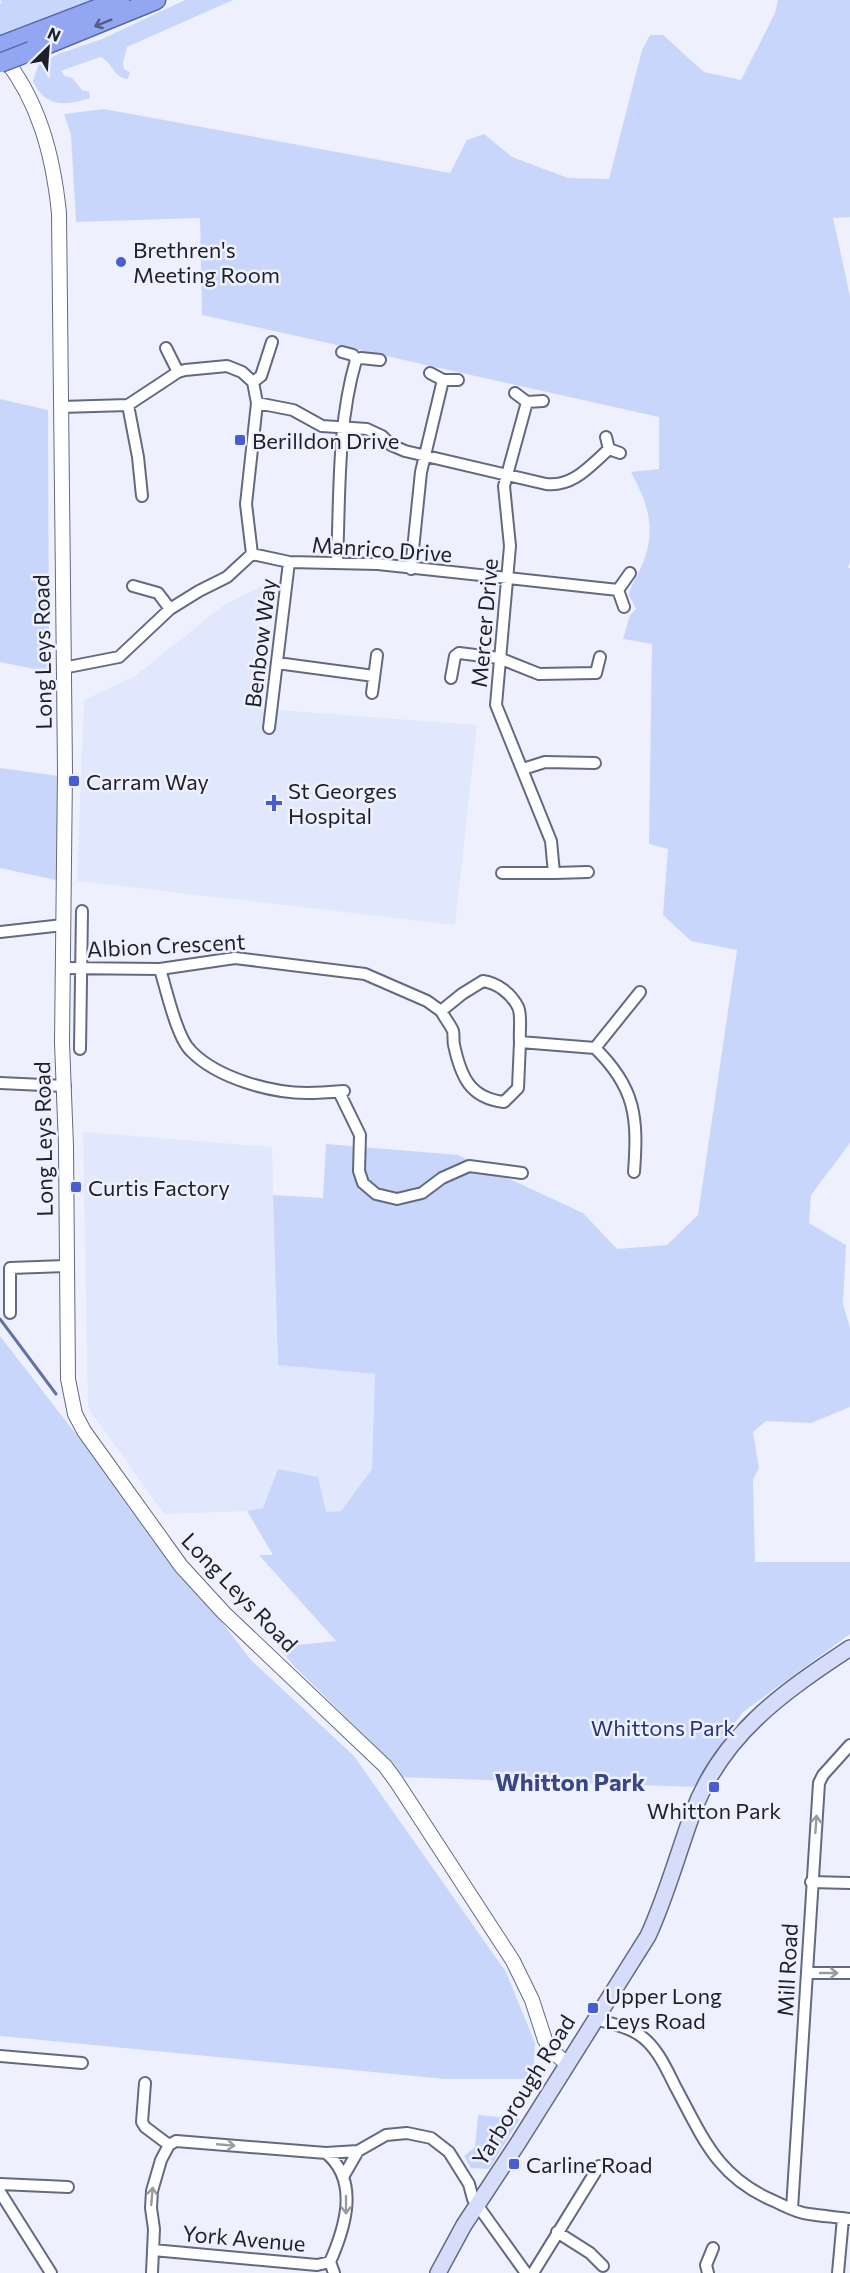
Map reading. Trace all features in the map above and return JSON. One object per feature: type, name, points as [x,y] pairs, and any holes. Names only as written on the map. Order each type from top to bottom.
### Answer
[{"type":"highway","points":[[0,63],[28,44],[120,0]]},
{"type":"highway","points":[[0,46],[28,44],[156,0]]},
{"type":"main road","name":"Yarborough Road","points":[[438,2273],[488,2187],[648,1936],[664,1901],[692,1815],[722,1758],[736,1738],[766,1708],[794,1685],[850,1648]]},
{"type":"street","name":"Long Leys Road","points":[[0,52],[11,66],[39,117],[53,165],[59,213],[63,668],[62,1043],[65,1086],[68,1379],[75,1414],[84,1431],[177,1561],[198,1586],[385,1766],[513,1961],[532,2000],[545,2040],[551,2050],[567,2064]]},
{"type":"street","points":[[253,382],[261,376],[273,342]]},
{"type":"street","points":[[166,348],[178,372]]},
{"type":"street","points":[[337,561],[343,428],[348,389],[356,360],[353,355],[342,352]]},
{"type":"street","points":[[356,360],[361,358],[380,360]]},
{"type":"street","points":[[61,407],[128,405],[178,372],[227,366],[242,372],[253,382],[257,402],[246,504],[252,554],[227,577],[170,609],[119,657],[63,668]]},
{"type":"street","points":[[430,373],[443,380],[458,380]]},
{"type":"street","points":[[411,569],[418,490],[443,380]]},
{"type":"street","points":[[515,393],[527,402],[543,402]]},
{"type":"street","points":[[257,402],[294,410],[322,426],[367,429],[405,451],[546,484],[560,484],[582,474],[609,449]]},
{"type":"street","name":"Mercer Drive","points":[[527,402],[504,493],[510,546],[496,705],[551,841],[554,873]]},
{"type":"street","points":[[128,405],[138,457],[142,496]]},
{"type":"street","points":[[606,437],[609,449]]},
{"type":"street","points":[[609,449],[620,453]]},
{"type":"street","name":"Manrico Drive","points":[[252,554],[289,562],[337,561],[378,564],[618,590]]},
{"type":"street","name":"Benbow Way","points":[[269,728],[289,562]]},
{"type":"street","points":[[624,607],[618,590],[630,573]]},
{"type":"street","points":[[133,586],[158,593],[170,609]]},
{"type":"street","points":[[451,678],[455,656],[459,653],[499,658],[539,674],[596,673],[600,657]]},
{"type":"street","points":[[372,693],[377,655]]},
{"type":"street","points":[[277,663],[374,676]]},
{"type":"street","points":[[523,770],[545,762],[595,763]]},
{"type":"street","points":[[502,873],[588,872]]},
{"type":"street","points":[[80,1049],[82,911]]},
{"type":"street","points":[[0,932],[63,925]]},
{"type":"street","name":"Albion Crescent","points":[[63,968],[160,969],[235,958],[365,974],[427,1001],[441,1011]]},
{"type":"street","points":[[160,969],[176,1023],[190,1051],[216,1069],[258,1086],[306,1093],[343,1091],[360,1135],[359,1172],[363,1183],[376,1194],[397,1199],[422,1193],[442,1178],[469,1166],[522,1173]]},
{"type":"street","points":[[483,981],[495,983],[519,1008],[520,1042],[518,1088],[504,1102],[490,1101],[477,1094],[468,1085],[458,1061],[453,1031],[441,1011],[483,981]]},
{"type":"street","points":[[595,1048],[640,992]]},
{"type":"street","points":[[520,1042],[595,1048],[613,1065],[629,1095],[637,1137],[634,1173]]},
{"type":"street","points":[[0,1083],[65,1086]]},
{"type":"street","points":[[10,1313],[10,1268],[66,1266]]},
{"type":"street","name":"Mill Road","points":[[792,2209],[819,1783],[823,1775],[850,1745]]},
{"type":"street","points":[[811,1882],[850,1883]]},
{"type":"street","points":[[808,1973],[850,1973]]},
{"type":"street","points":[[595,2019],[633,2031],[643,2038],[660,2057],[699,2131],[719,2163],[748,2189],[808,2214],[847,2218],[838,2273]]},
{"type":"street","points":[[0,2056],[82,2063]]},
{"type":"street","points":[[145,2083],[142,2122],[145,2127],[169,2145]]},
{"type":"street","points":[[152,2273],[152,2191],[161,2160],[169,2145],[176,2141],[326,2153],[358,2151],[394,2133],[406,2133],[431,2139],[449,2152],[469,2184],[473,2199],[526,2273]]},
{"type":"street","points":[[343,2176],[358,2151]]},
{"type":"street","points":[[326,2153],[336,2160],[343,2176],[346,2197],[346,2218],[330,2262],[334,2273]]},
{"type":"street","points":[[533,2273],[599,2166]]},
{"type":"street","points":[[0,2184],[68,2187]]},
{"type":"street","points":[[469,2184],[488,2187]]},
{"type":"street","points":[[0,2192],[51,2273]]},
{"type":"street","points":[[557,2232],[590,2253],[603,2266]]},
{"type":"street","points":[[708,2273],[706,2265],[713,2248]]},
{"type":"street","name":"York Avenue","points":[[153,2250],[317,2265],[330,2262]]},
{"type":"shaded area","name":"St Georges Hospital","points":[[267,583],[250,708],[477,725],[455,925],[77,881],[84,700],[135,676],[224,605]]},
{"type":"shaded area","points":[[83,1132],[272,1147],[278,1365],[376,1374],[372,1469],[341,1511],[262,1508],[247,1511],[164,1514],[88,1408]]},
{"type":"green space","points":[[0,0],[91,0],[0,36],[0,4],[2,2]]},
{"type":"green space","points":[[185,0],[233,0],[127,47],[123,63],[124,69],[130,72],[128,79],[119,76],[108,62],[100,57],[61,71],[65,76],[72,78],[82,90],[89,92],[90,98],[73,103],[57,103],[38,90],[33,81],[39,63],[102,39]]},
{"type":"green space","name":"Whittons Park","points":[[778,0],[850,0],[850,217],[833,218],[850,296],[850,561],[848,568],[850,568],[850,1143],[811,1195],[809,1223],[846,1245],[843,1304],[850,1328],[850,1407],[811,1423],[766,1421],[753,1432],[759,1468],[753,1480],[755,1562],[850,1562],[850,1634],[743,1712],[727,1734],[698,1787],[395,1777],[371,1742],[294,1666],[278,1647],[336,1641],[259,1555],[273,1555],[247,1511],[263,1508],[278,1469],[318,1477],[326,1512],[341,1511],[372,1469],[375,1374],[278,1365],[273,1195],[323,1198],[326,1144],[458,1155],[583,1213],[617,1249],[667,1245],[698,1215],[737,950],[691,941],[663,915],[668,849],[649,844],[652,644],[623,639],[630,615],[636,609],[629,595],[647,553],[650,529],[646,506],[631,472],[659,469],[659,417],[202,315],[200,218],[76,222],[71,135],[64,114],[104,109],[450,173],[467,140],[484,134],[512,157],[568,178],[609,179],[642,50],[650,35],[663,35],[704,72],[741,80],[775,13]]},
{"type":"green space","points":[[0,399],[48,410],[49,672],[0,662]]},
{"type":"green space","points":[[0,768],[59,776],[56,880],[0,868]]},
{"type":"green space","points":[[0,1336],[251,1660],[354,1756],[506,1972],[535,2043],[533,2079],[445,2079],[0,2036]]},
{"type":"green space","points":[[478,2115],[520,2119],[489,2169],[471,2168],[464,2156],[475,2147]]},
{"type":"waterway","points":[[0,1319],[56,1394]]},
{"type":"place","name":"Brethren's Meeting Room","points":[[121,262]]},
{"type":"place","name":"Berilldon Drive","points":[[240,440]]},
{"type":"place","name":"Carram Way","points":[[74,781]]},
{"type":"place","name":"St Georges Hospital","points":[[274,803]]},
{"type":"place","name":"Curtis Factory","points":[[76,1187]]},
{"type":"place","name":"Whitton Park","points":[[714,1787]]},
{"type":"place","name":"Upper Long Leys Road","points":[[593,2008]]},
{"type":"place","name":"Carline Road","points":[[514,2164]]},
{"type":"district","name":"Whitton Park","points":[[570,1781]]}]
